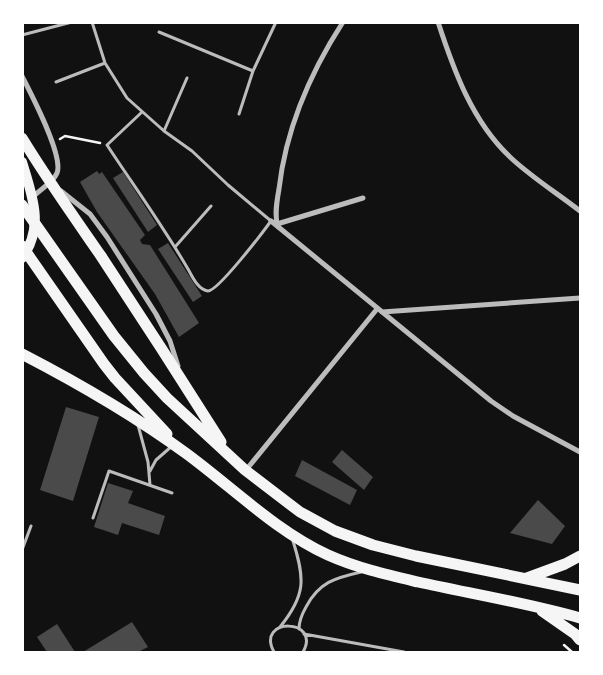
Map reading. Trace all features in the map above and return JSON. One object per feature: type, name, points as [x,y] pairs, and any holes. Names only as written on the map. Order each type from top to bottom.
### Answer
[{"type":"highway","points":[[22,138],[49,182],[183,381],[228,454]]},
{"type":"highway","points":[[22,205],[114,336],[144,373],[167,398],[245,470],[300,512],[335,531],[374,545],[416,556],[580,590]]},
{"type":"highway","points":[[22,246],[68,314],[115,378],[186,454]]},
{"type":"highway","points":[[25,357],[136,418],[292,535],[328,555],[368,570],[535,605],[580,618]]},
{"type":"highway","points":[[527,578],[565,564],[580,556]]},
{"type":"highway","points":[[535,605],[575,634],[580,640]]},
{"type":"main road","points":[[22,162],[33,197],[35,216],[34,235],[30,248],[22,258]]},
{"type":"street","points":[[275,224],[280,174],[293,123],[316,68],[343,22]]},
{"type":"street","points":[[438,22],[461,85],[475,114],[486,130],[512,158],[580,211]]},
{"type":"street","points":[[22,76],[53,144],[58,167],[56,175],[33,197]]},
{"type":"street","points":[[275,224],[363,198]]},
{"type":"street","points":[[275,224],[491,401],[513,416],[580,452]]},
{"type":"street","points":[[245,470],[380,310],[580,298]]},
{"type":"lane","points":[[22,35],[72,22]]},
{"type":"lane","points":[[92,22],[105,63],[127,98],[164,131],[192,151],[228,185],[275,224],[219,284],[211,290],[208,291],[202,288],[196,282],[107,144],[142,112]]},
{"type":"lane","points":[[239,114],[254,70],[276,22]]},
{"type":"lane","points":[[159,32],[254,70]]},
{"type":"lane","points":[[56,82],[105,63]]},
{"type":"lane","points":[[164,131],[187,78]]},
{"type":"lane","points":[[175,247],[211,206]]},
{"type":"lane","points":[[136,418],[149,471],[150,485]]},
{"type":"lane","points":[[149,471],[156,460],[172,445]]},
{"type":"lane","points":[[93,518],[109,471],[172,493]]},
{"type":"lane","points":[[22,550],[30,526]]},
{"type":"lane","points":[[274,652],[271,638],[297,603],[300,593],[302,579],[300,561],[292,535]]},
{"type":"lane","points":[[299,629],[301,617],[312,596],[320,588],[333,579],[368,570]]},
{"type":"lane","points":[[280,627],[286,625],[293,626],[304,634],[306,641],[303,652]]},
{"type":"lane","points":[[304,634],[404,652]]},
{"type":"path","points":[[53,144],[65,136],[107,144]]},
{"type":"path","points":[[564,645],[572,652]]},
{"type":"building","points":[[97,171],[99,174],[102,172],[145,235],[140,240],[142,244],[150,245],[199,323],[179,337],[155,294],[97,212],[80,182]]},
{"type":"building","points":[[123,172],[157,225],[148,232],[113,178]]},
{"type":"building","points":[[168,243],[202,296],[193,302],[158,249]]},
{"type":"building","points":[[66,407],[99,417],[73,501],[40,490]]},
{"type":"building","points":[[342,450],[373,477],[364,490],[332,462]]},
{"type":"building","points":[[302,460],[357,490],[350,505],[295,476]]},
{"type":"building","points":[[108,483],[133,491],[128,503],[165,516],[159,535],[122,523],[118,535],[94,527]]},
{"type":"building","points":[[538,500],[565,526],[552,544],[510,533]]},
{"type":"building","points":[[132,622],[148,647],[138,652],[83,652]]},
{"type":"building","points":[[57,624],[75,652],[47,652],[37,637]]}]
